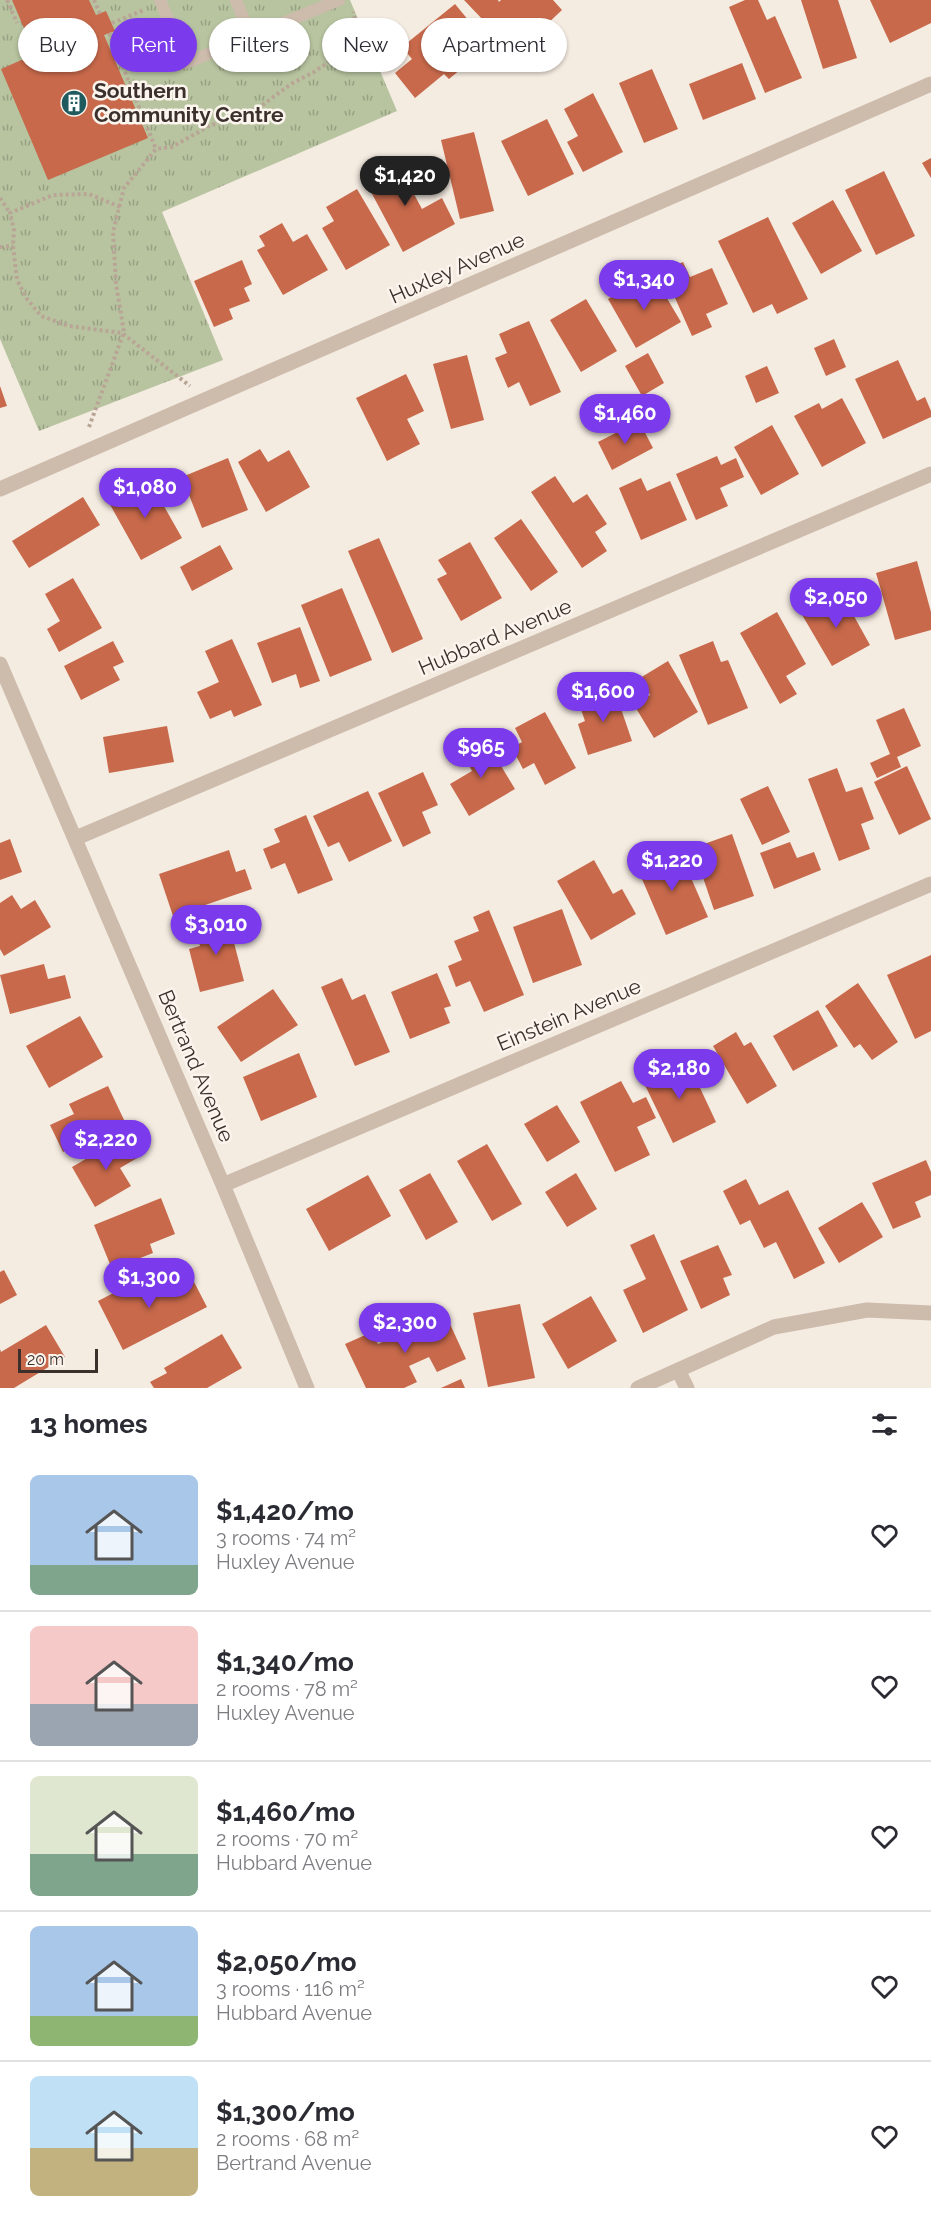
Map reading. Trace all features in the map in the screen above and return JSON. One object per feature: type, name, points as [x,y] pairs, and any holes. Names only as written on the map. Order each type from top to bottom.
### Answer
[{"type":"street","name":"Huxley Avenue","points":[[0,489],[931,84]]},
{"type":"street","name":"Hubbard Avenue","points":[[76,838],[931,474]]},
{"type":"street","name":"Bertrand Avenue","points":[[0,664],[76,838],[307,1388]]},
{"type":"street","name":"Einstein Avenue","points":[[223,1185],[931,884]]},
{"type":"street","points":[[638,1388],[774,1327],[867,1310],[931,1313]]},
{"type":"street","points":[[678,1370],[687,1388]]},
{"type":"lane","points":[[236,0],[243,18]]},
{"type":"lane","points":[[293,18],[339,0]]},
{"type":"lane","points":[[161,1],[186,63],[209,53]]},
{"type":"path","points":[[7,0],[16,23]]},
{"type":"path","points":[[94,0],[100,14]]},
{"type":"path","points":[[123,18],[161,1]]},
{"type":"path","points":[[82,454],[94,412],[124,334],[116,284],[113,232],[124,188],[156,149],[171,147],[208,126],[257,109],[291,84],[314,72],[343,52],[360,36],[352,9]]},
{"type":"path","points":[[109,33],[156,149]]},
{"type":"path","points":[[10,213],[53,195],[89,194],[120,207]]},
{"type":"path","points":[[0,198],[10,213],[14,230],[17,280],[27,299],[41,316],[69,326],[124,334],[207,399]]},
{"type":"path","points":[[0,247],[14,246]]},
{"type":"green space","points":[[0,0],[350,0],[358,18],[322,18],[322,72],[380,72],[397,111],[162,212],[223,360],[39,431],[0,339]]},
{"type":"building","name":"Southern Community Centre","points":[[12,0],[89,0],[96,15],[106,11],[110,20],[110,33],[104,35],[110,49],[110,72],[120,72],[148,138],[48,180],[1,69],[18,62],[18,72],[98,72],[98,18],[20,18]]},
{"type":"building","points":[[464,0],[498,0],[499,2],[501,0],[553,0],[562,10],[554,18],[481,18]]},
{"type":"building","points":[[745,0],[758,0],[767,20],[775,16],[802,78],[765,93],[729,7]]},
{"type":"building","points":[[801,0],[838,0],[857,58],[823,69]]},
{"type":"building","points":[[870,0],[931,0],[931,23],[890,43]]},
{"type":"building","points":[[455,4],[467,18],[438,18]]},
{"type":"building","points":[[421,32],[421,72],[457,72],[449,79],[444,74],[415,98],[395,73],[409,72],[409,61],[412,59],[409,55],[409,41]]},
{"type":"building","points":[[742,63],[756,99],[703,120],[689,84]]},
{"type":"building","points":[[652,69],[678,129],[644,143],[619,83]]},
{"type":"building","points":[[593,93],[623,152],[583,172],[567,142],[578,136],[564,109]]},
{"type":"building","points":[[547,119],[574,174],[528,196],[501,141]]},
{"type":"building","points":[[474,132],[494,211],[460,219],[441,140]]},
{"type":"building","points":[[394,157],[422,209],[442,198],[455,224],[403,252],[362,175]]},
{"type":"building","points":[[931,158],[931,178],[922,163]]},
{"type":"building","points":[[884,171],[915,236],[876,255],[845,190]]},
{"type":"building","points":[[357,189],[390,245],[346,270],[322,228],[334,221],[326,207]]},
{"type":"building","points":[[833,200],[862,251],[821,274],[792,223]]},
{"type":"building","points":[[768,217],[808,299],[777,314],[772,304],[753,313],[718,241]]},
{"type":"building","points":[[282,223],[293,242],[307,234],[328,270],[283,295],[257,250],[265,246],[259,236]]},
{"type":"building","points":[[242,260],[252,284],[244,288],[250,301],[229,309],[233,319],[214,327],[194,281]]},
{"type":"building","points":[[683,262],[690,277],[712,268],[728,304],[706,314],[712,327],[692,336],[663,271]]},
{"type":"building","points":[[652,273],[681,322],[636,348],[608,299]]},
{"type":"building","points":[[586,299],[617,351],[581,372],[550,320]]},
{"type":"building","points":[[529,321],[561,392],[530,406],[519,382],[508,388],[495,358],[507,353],[499,334]]},
{"type":"building","points":[[834,339],[846,367],[826,376],[814,348]]},
{"type":"building","points":[[648,353],[664,383],[642,396],[625,366]]},
{"type":"building","points":[[467,355],[484,420],[451,429],[433,364]]},
{"type":"building","points":[[898,360],[917,401],[925,397],[931,417],[883,439],[855,379]]},
{"type":"building","points":[[767,366],[779,393],[756,403],[745,376]]},
{"type":"building","points":[[406,374],[424,411],[407,419],[420,444],[387,461],[356,398]]},
{"type":"building","points":[[0,386],[7,406],[0,408]]},
{"type":"building","points":[[842,398],[866,443],[822,467],[794,416],[819,403],[822,409]]},
{"type":"building","points":[[639,421],[653,448],[612,470],[598,442]]},
{"type":"building","points":[[772,425],[799,474],[761,495],[734,447]]},
{"type":"building","points":[[260,449],[268,462],[289,450],[310,487],[266,512],[238,462]]},
{"type":"building","points":[[717,456],[721,465],[736,458],[744,477],[720,488],[728,506],[696,520],[676,474]]},
{"type":"building","points":[[228,458],[248,510],[202,528],[182,477]]},
{"type":"building","points":[[555,476],[573,503],[587,494],[607,524],[595,532],[607,551],[582,568],[531,492]]},
{"type":"building","points":[[148,478],[182,538],[141,560],[108,501]]},
{"type":"building","points":[[641,478],[647,491],[670,481],[687,520],[641,540],[619,488]]},
{"type":"building","points":[[83,497],[100,525],[29,568],[12,541]]},
{"type":"building","points":[[521,519],[558,572],[531,591],[494,538]]},
{"type":"building","points":[[379,538],[423,639],[392,653],[348,551]]},
{"type":"building","points":[[470,542],[502,598],[461,621],[437,579],[447,574],[438,560]]},
{"type":"building","points":[[220,545],[233,569],[192,591],[180,567]]},
{"type":"building","points":[[917,561],[931,612],[931,630],[895,640],[876,573]]},
{"type":"building","points":[[73,578],[102,628],[59,652],[47,629],[60,621],[45,594]]},
{"type":"building","points":[[342,588],[372,660],[330,677],[301,605]]},
{"type":"building","points":[[840,591],[870,645],[832,666],[801,613]]},
{"type":"building","points":[[777,612],[806,664],[786,676],[797,694],[780,704],[740,633]]},
{"type":"building","points":[[300,627],[320,681],[300,688],[296,674],[272,683],[257,643]]},
{"type":"building","points":[[232,639],[262,705],[234,717],[231,710],[210,719],[197,692],[219,682],[205,651]]},
{"type":"building","points":[[113,641],[124,662],[113,667],[120,680],[81,700],[64,666]]},
{"type":"building","points":[[713,641],[721,662],[728,660],[748,708],[708,725],[679,655]]},
{"type":"building","points":[[668,661],[698,712],[654,738],[634,705],[650,695],[640,678]]},
{"type":"building","points":[[614,688],[632,741],[588,755],[578,724],[585,721],[578,701]]},
{"type":"building","points":[[904,708],[921,746],[897,757],[901,767],[877,778],[870,763],[890,754],[876,720]]},
{"type":"building","points":[[545,712],[576,768],[545,785],[534,763],[523,769],[512,748],[522,742],[515,728]]},
{"type":"building","points":[[167,726],[174,762],[109,773],[103,737]]},
{"type":"building","points":[[484,738],[515,789],[469,816],[450,784],[472,771],[461,751]]},
{"type":"building","points":[[907,766],[931,819],[899,835],[874,782]]},
{"type":"building","points":[[837,768],[846,792],[862,787],[874,819],[861,824],[870,849],[839,861],[808,779]]},
{"type":"building","points":[[423,772],[438,805],[422,812],[431,833],[403,847],[378,793]]},
{"type":"building","points":[[768,786],[790,832],[762,845],[740,799]]},
{"type":"building","points":[[368,791],[392,841],[349,862],[339,842],[328,847],[313,816]]},
{"type":"building","points":[[306,815],[333,880],[298,894],[285,863],[271,869],[263,849],[280,842],[274,829]]},
{"type":"building","points":[[732,834],[754,896],[714,910],[693,848]]},
{"type":"building","points":[[10,839],[22,872],[0,880],[0,843]]},
{"type":"building","points":[[790,842],[797,858],[814,852],[821,870],[774,889],[760,853]]},
{"type":"building","points":[[229,850],[236,872],[245,869],[252,889],[173,916],[159,874]]},
{"type":"building","points":[[670,850],[678,867],[685,864],[708,917],[666,935],[636,865]]},
{"type":"building","points":[[594,860],[613,894],[622,889],[636,914],[591,940],[557,881]]},
{"type":"building","points":[[12,895],[21,909],[35,900],[51,927],[4,956],[0,949],[0,903]]},
{"type":"building","points":[[562,909],[582,965],[533,983],[513,927]]},
{"type":"building","points":[[489,910],[524,995],[484,1012],[470,981],[456,987],[448,966],[462,960],[454,941],[479,931],[473,917]]},
{"type":"building","points":[[227,916],[244,981],[200,992],[189,949],[200,946],[194,924]]},
{"type":"building","points":[[931,955],[931,1031],[915,1039],[887,975]]},
{"type":"building","points":[[44,964],[48,979],[65,975],[71,998],[10,1014],[0,975]]},
{"type":"building","points":[[437,973],[451,1006],[444,1008],[450,1023],[410,1039],[391,992]]},
{"type":"building","points":[[342,978],[352,1000],[365,994],[390,1052],[355,1066],[321,987]]},
{"type":"building","points":[[858,983],[898,1042],[872,1060],[860,1044],[854,1048],[825,1006]]},
{"type":"building","points":[[273,989],[298,1025],[241,1062],[217,1027]]},
{"type":"building","points":[[818,1010],[838,1046],[793,1071],[773,1036]]},
{"type":"building","points":[[80,1016],[103,1057],[49,1088],[26,1046]]},
{"type":"building","points":[[736,1032],[744,1046],[751,1042],[777,1086],[747,1104],[713,1046]]},
{"type":"building","points":[[299,1053],[317,1097],[261,1121],[243,1077]]},
{"type":"building","points":[[686,1058],[716,1122],[673,1143],[642,1079]]},
{"type":"building","points":[[621,1081],[633,1103],[646,1097],[656,1118],[637,1127],[650,1155],[615,1172],[580,1102]]},
{"type":"building","points":[[108,1086],[125,1122],[63,1152],[50,1125],[74,1114],[69,1104]]},
{"type":"building","points":[[557,1105],[580,1142],[547,1162],[524,1124]]},
{"type":"building","points":[[127,1135],[139,1157],[120,1168],[131,1186],[95,1207],[72,1167]]},
{"type":"building","points":[[487,1144],[522,1204],[492,1221],[457,1161]]},
{"type":"building","points":[[926,1160],[931,1172],[931,1195],[915,1202],[921,1217],[893,1229],[872,1183]]},
{"type":"building","points":[[430,1173],[458,1222],[426,1240],[399,1190]]},
{"type":"building","points":[[576,1173],[597,1209],[567,1227],[545,1192]]},
{"type":"building","points":[[368,1175],[391,1216],[329,1251],[306,1209]]},
{"type":"building","points":[[746,1179],[759,1205],[788,1190],[825,1263],[794,1279],[776,1242],[764,1248],[750,1220],[740,1225],[723,1191]]},
{"type":"building","points":[[161,1198],[175,1234],[150,1244],[153,1253],[112,1269],[94,1225]]},
{"type":"building","points":[[862,1202],[883,1237],[839,1263],[818,1228]]},
{"type":"building","points":[[654,1234],[688,1310],[643,1333],[623,1290],[646,1279],[630,1245]]},
{"type":"building","points":[[718,1245],[732,1275],[723,1278],[730,1295],[701,1309],[680,1261]]},
{"type":"building","points":[[4,1270],[17,1295],[0,1304],[0,1272]]},
{"type":"building","points":[[150,1274],[162,1296],[193,1280],[207,1307],[123,1350],[98,1301]]},
{"type":"building","points":[[591,1296],[617,1341],[568,1369],[542,1324]]},
{"type":"building","points":[[520,1304],[535,1378],[488,1387],[473,1313]]},
{"type":"building","points":[[445,1313],[466,1359],[437,1372],[429,1357],[409,1366],[417,1382],[404,1388],[366,1388],[345,1344],[372,1332],[378,1344]]},
{"type":"building","points":[[46,1325],[65,1357],[14,1388],[0,1388],[0,1349],[1,1352]]},
{"type":"building","points":[[222,1334],[242,1368],[207,1388],[154,1388],[150,1382],[167,1373],[164,1368]]},
{"type":"building","points":[[461,1379],[465,1388],[441,1388]]},
{"type":"place","name":"Southern Community Centre","points":[[74,103]]}]
